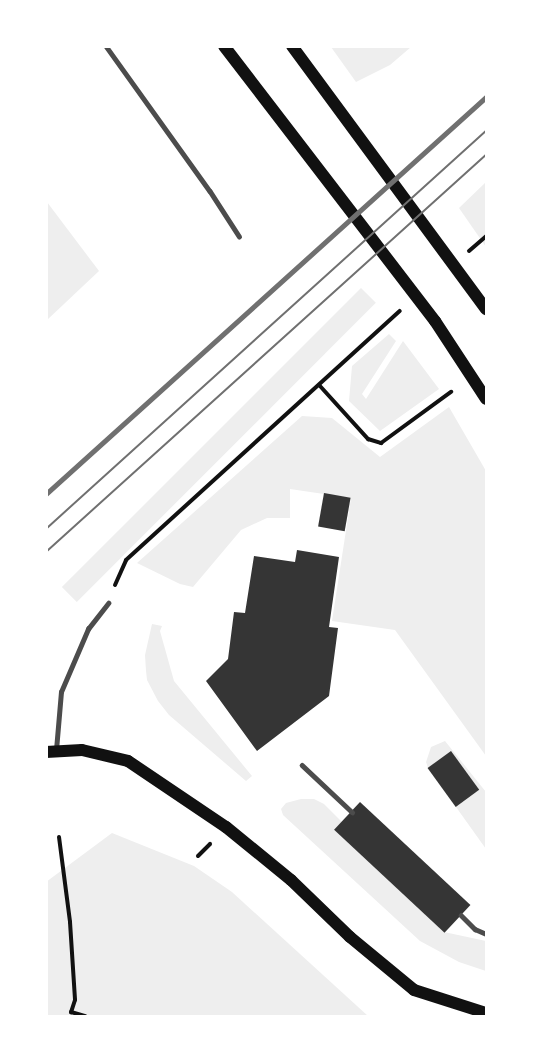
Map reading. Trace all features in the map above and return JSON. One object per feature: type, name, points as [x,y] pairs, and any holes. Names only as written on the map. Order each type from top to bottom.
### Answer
[{"type":"main road","points":[[224,46],[435,321],[486,399]]},
{"type":"main road","points":[[292,46],[486,309]]},
{"type":"main road","points":[[50,752],[82,750],[128,761],[226,827],[291,880],[350,937],[414,990],[486,1014]]},
{"type":"lane","points":[[106,46],[210,191],[239,236]]},
{"type":"lane","points":[[50,752],[61,692],[88,629],[108,603]]},
{"type":"lane","points":[[302,765],[352,812]]},
{"type":"lane","points":[[460,915],[486,934]]},
{"type":"path","points":[[108,603],[126,560],[320,386],[368,439],[381,443],[451,392]]},
{"type":"path","points":[[59,837],[73,967],[75,1000],[70,1014],[85,1017]]},
{"type":"shaded area","points":[[331,47],[411,47],[390,65],[356,82]]},
{"type":"shaded area","points":[[486,182],[486,247],[459,208]]},
{"type":"shaded area","points":[[47,202],[99,271],[47,320]]},
{"type":"shaded area","points":[[361,288],[376,303],[77,602],[62,587]]},
{"type":"shaded area","points":[[389,334],[396,341],[362,394],[366,399],[403,341],[439,389],[380,431],[349,401],[352,366]]},
{"type":"shaded area","points":[[449,407],[486,471],[486,756],[395,630],[332,621],[351,498],[290,489],[290,518],[267,518],[241,530],[193,587],[180,584],[137,563],[302,416],[332,418],[380,457]]},
{"type":"shaded area","points":[[152,624],[162,626],[160,631],[174,681],[252,776],[246,781],[169,715],[158,701],[147,680],[146,671],[145,655]]},
{"type":"shaded area","points":[[445,741],[486,792],[486,849],[456,807],[479,790],[451,752],[428,768],[426,762],[431,747]]},
{"type":"shaded area","points":[[301,799],[314,799],[324,804],[342,822],[335,830],[444,932],[486,941],[486,971],[459,962],[420,941],[283,815],[281,809],[286,803]]},
{"type":"shaded area","points":[[112,833],[194,866],[232,892],[368,1016],[47,1016],[46,882]]},
{"type":"building","points":[[324,493],[351,498],[345,531],[318,526]]},
{"type":"building","points":[[297,550],[339,557],[329,627],[338,628],[329,696],[257,751],[206,681],[228,659],[234,612],[245,613],[254,556],[295,562]]},
{"type":"building","points":[[451,751],[479,790],[456,807],[428,768]]},
{"type":"building","points":[[360,802],[470,905],[445,933],[334,830]]},
{"type":"tram line","points":[[46,529],[486,131]]},
{"type":"tram line","points":[[46,552],[486,155]]},
{"type":"railway","points":[[46,494],[486,97]]}]
